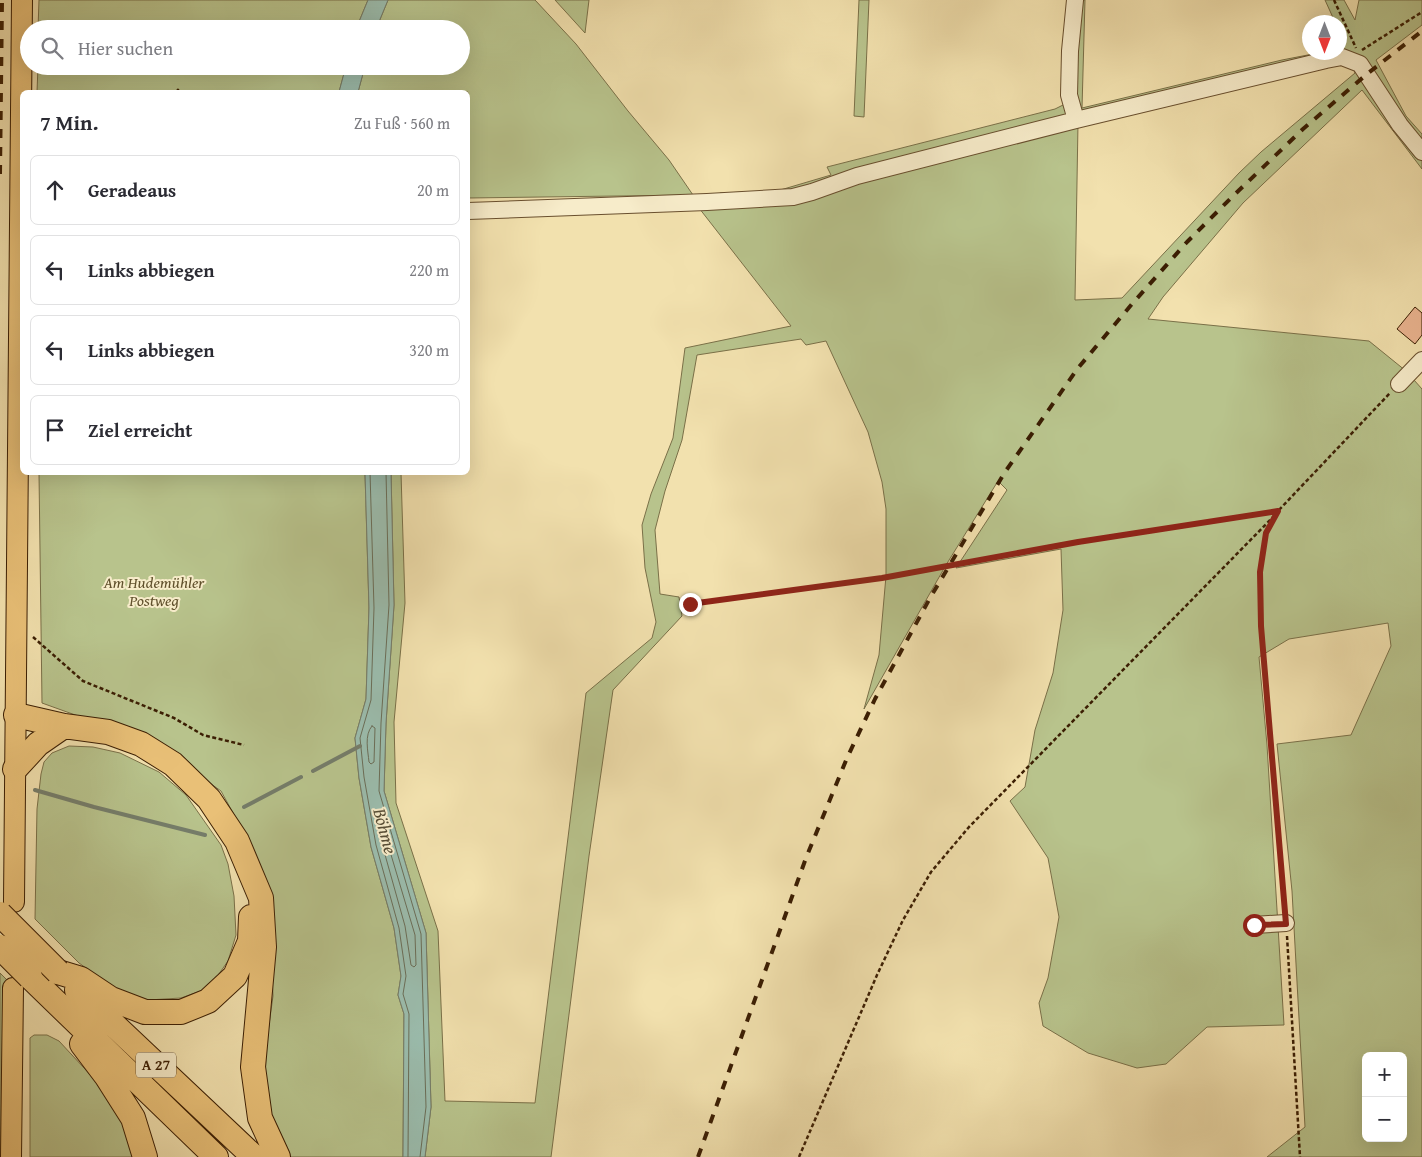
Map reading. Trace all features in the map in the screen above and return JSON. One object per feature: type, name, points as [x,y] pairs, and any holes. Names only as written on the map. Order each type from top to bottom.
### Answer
[{"type":"highway","points":[[16,722],[108,732],[141,744],[172,764],[210,799],[237,842],[261,898],[264,947],[253,1066],[260,1118],[278,1157]]},
{"type":"highway","points":[[16,770],[38,744],[64,726]]},
{"type":"highway","points":[[58,972],[81,979],[111,999],[145,1012],[181,1012],[208,1001],[235,976],[250,941],[250,874]]},
{"type":"highway","name":"A 27","points":[[7,908],[58,972],[254,1157]]},
{"type":"highway","name":"A 27","points":[[0,947],[22,983],[216,1157]]},
{"type":"highway","points":[[22,983],[107,1077],[133,1118],[145,1157]]},
{"type":"main road","points":[[22,0],[22,20]]},
{"type":"main road","points":[[22,75],[22,90]]},
{"type":"main road","points":[[7,908],[16,770],[20,343]]},
{"type":"main road","points":[[11,1157],[22,983]]},
{"type":"street","points":[[1075,0],[1070,51],[1069,95],[1076,120]]},
{"type":"street","points":[[470,211],[793,197],[857,176],[1076,120],[1316,62],[1342,58],[1360,64],[1400,125],[1422,152]]},
{"type":"street","points":[[1399,384],[1422,360]]},
{"type":"street","points":[[1254,925],[1286,924]]},
{"type":"path","points":[[1334,0],[1357,52],[1422,12]]},
{"type":"path","points":[[799,1157],[877,975],[903,920],[931,872],[969,827],[1278,511],[1399,384]]},
{"type":"path","points":[[690,604],[882,578],[1078,542],[1278,511]]},
{"type":"path","points":[[1278,511],[1266,533],[1260,572],[1261,608],[1286,924],[1300,1157]]},
{"type":"path","points":[[17,634],[30,634],[83,681],[174,718],[203,735],[244,745]]},
{"type":"green space","points":[[39,0],[368,0],[360,20],[38,20]]},
{"type":"green space","points":[[388,0],[535,0],[576,44],[669,160],[693,195],[470,198],[470,90],[359,90],[363,75],[470,75],[470,20],[380,20]]},
{"type":"green space","points":[[555,0],[589,0],[585,33]]},
{"type":"green space","points":[[859,0],[869,0],[864,117],[854,116]]},
{"type":"green space","points":[[1070,0],[1085,0],[1082,108],[1302,56],[1302,60],[1347,60],[1347,15],[1332,15],[1325,0],[1344,0],[1355,20],[1359,0],[1422,0],[1422,25],[1376,60],[1406,116],[1422,134],[1422,169],[1362,90],[1243,203],[1163,297],[1148,319],[1369,341],[1406,371],[1422,389],[1422,1157],[1267,1157],[1305,1127],[1292,891],[1277,744],[1351,735],[1391,646],[1388,623],[1289,639],[1259,657],[1267,745],[1284,1025],[1207,1027],[1166,1064],[1137,1068],[1088,1053],[1043,1026],[1039,1003],[1048,978],[1059,917],[1048,858],[1010,801],[1025,787],[1035,730],[1053,673],[1063,610],[1061,549],[956,568],[1007,490],[998,481],[946,565],[864,709],[879,655],[886,576],[886,509],[882,482],[868,432],[826,341],[806,345],[801,339],[697,355],[682,440],[665,491],[655,530],[660,594],[679,597],[682,616],[613,690],[589,856],[551,1157],[425,1157],[431,1107],[426,933],[384,791],[386,723],[394,605],[391,475],[401,475],[405,603],[394,722],[396,803],[438,931],[445,1101],[535,1103],[586,693],[652,638],[656,622],[645,568],[642,525],[651,494],[673,438],[685,348],[791,326],[699,208],[726,207],[720,193],[777,191],[831,175],[827,167],[1055,109],[1065,104]],"holes":[[[1344,64],[1352,65],[1355,73],[1261,152],[1239,173],[1122,298],[1075,300],[1078,123]]]},
{"type":"green space","points":[[38,75],[344,75],[340,90],[37,90]]},
{"type":"green space","name":"Am Hudemühler Postweg","points":[[39,475],[365,475],[369,608],[366,699],[355,738],[359,778],[371,847],[394,928],[401,976],[398,995],[404,1014],[403,1157],[289,1157],[274,1129],[261,1083],[273,996],[266,889],[254,851],[221,791],[153,743],[42,703]]},
{"type":"green space","points":[[69,746],[93,747],[120,753],[159,772],[186,795],[221,845],[228,864],[234,896],[236,935],[228,961],[209,988],[181,998],[148,1000],[114,988],[79,963],[35,919],[37,809],[41,774],[44,762],[52,753]]},
{"type":"green space","points":[[0,973],[8,981],[6,1157],[0,1157]]},
{"type":"green space","points":[[34,1035],[47,1035],[59,1041],[97,1082],[119,1114],[136,1157],[30,1157],[30,1038]]},
{"type":"water","points":[[368,0],[388,0],[380,20],[360,20]]},
{"type":"water","points":[[344,75],[363,75],[359,90],[340,90]]},
{"type":"water","name":"Böhme","points":[[365,475],[391,475],[394,605],[386,723],[384,791],[426,933],[431,1107],[425,1157],[403,1157],[404,1014],[398,995],[401,976],[394,928],[371,847],[359,778],[355,738],[366,699],[369,608]]},
{"type":"building","points":[[1415,307],[1422,313],[1422,335],[1415,344],[1397,329]]},
{"type":"waterway","points":[[313,771],[360,746]]},
{"type":"waterway","points":[[244,807],[301,777]]},
{"type":"waterway","points":[[35,790],[205,835]]},
{"type":"railway","points":[[0,174],[2,0]]},
{"type":"railway","points":[[698,1157],[806,858],[847,758],[875,699],[930,598],[1005,472],[1078,368],[1187,242],[1303,129],[1367,74],[1422,31]]},
{"type":"route","points":[[690,604],[882,578],[1078,542],[1278,511],[1266,533],[1260,572],[1261,626],[1286,924],[1254,925]]}]
